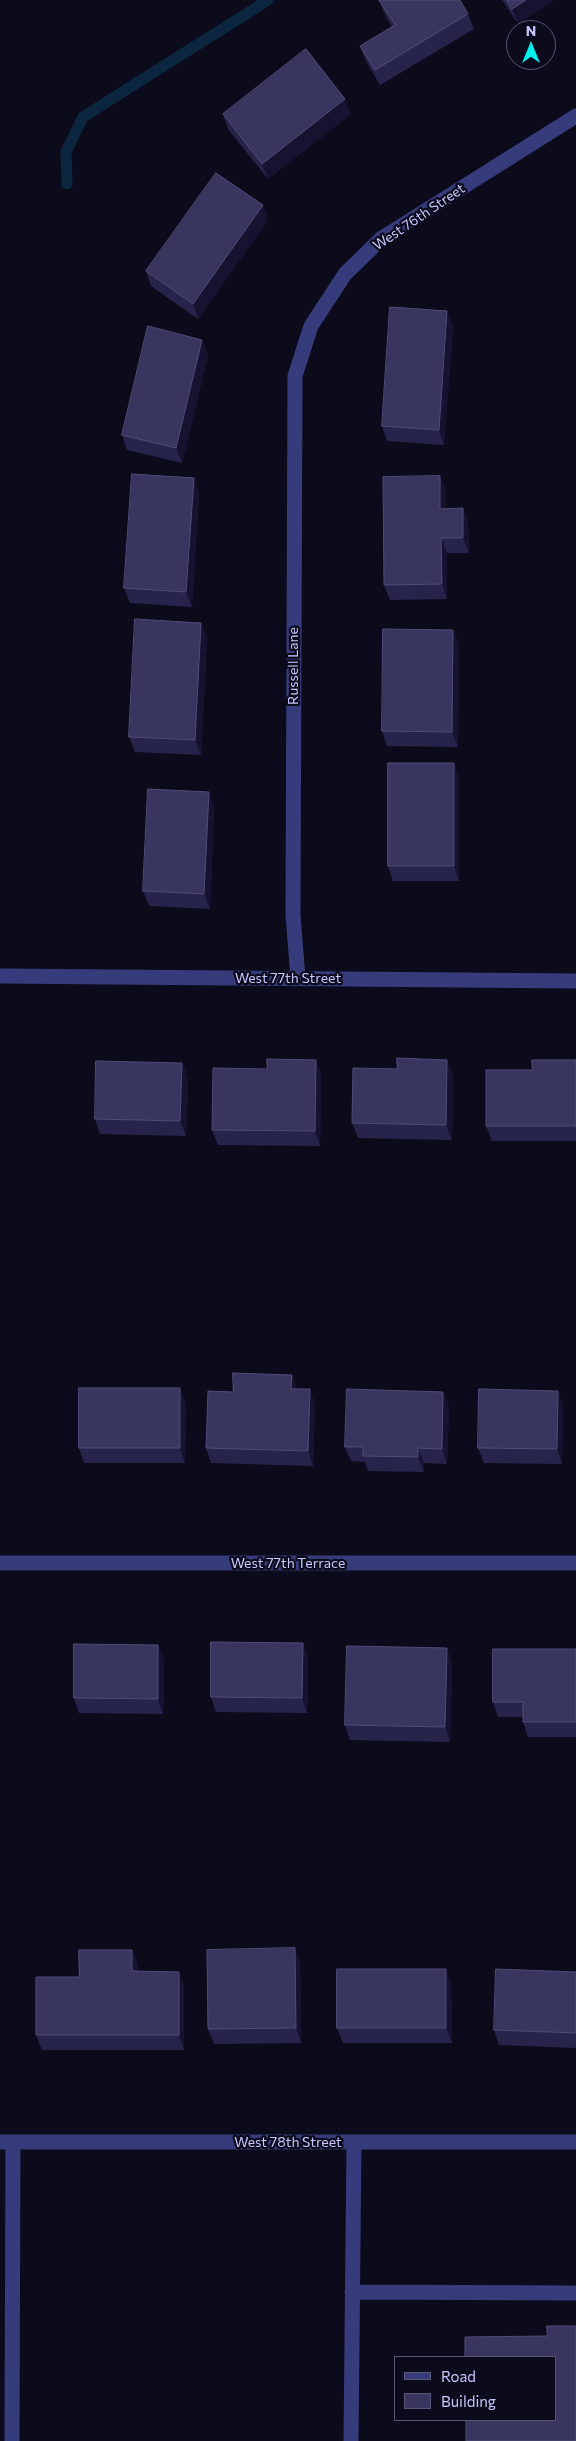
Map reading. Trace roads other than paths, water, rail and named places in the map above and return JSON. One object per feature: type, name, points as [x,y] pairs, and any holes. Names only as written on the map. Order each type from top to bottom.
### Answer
[{"type":"street","name":"West 76th Street","points":[[302,355],[311,326],[345,274],[382,238],[576,116]]},
{"type":"street","name":"Russell Lane","points":[[298,978],[293,914],[293,573],[295,376],[302,355]]},
{"type":"street","name":"West 77th Street","points":[[0,976],[576,981]]},
{"type":"street","name":"West 77th Terrace","points":[[0,1563],[576,1563]]},
{"type":"street","name":"West 78th Street","points":[[6,2142],[576,2142]]},
{"type":"street","points":[[6,2142],[12,2441]]},
{"type":"street","points":[[351,2441],[354,2142]]},
{"type":"street","points":[[352,2292],[576,2292]]},
{"type":"waterway","points":[[67,184],[66,152],[83,117],[268,0]]}]
